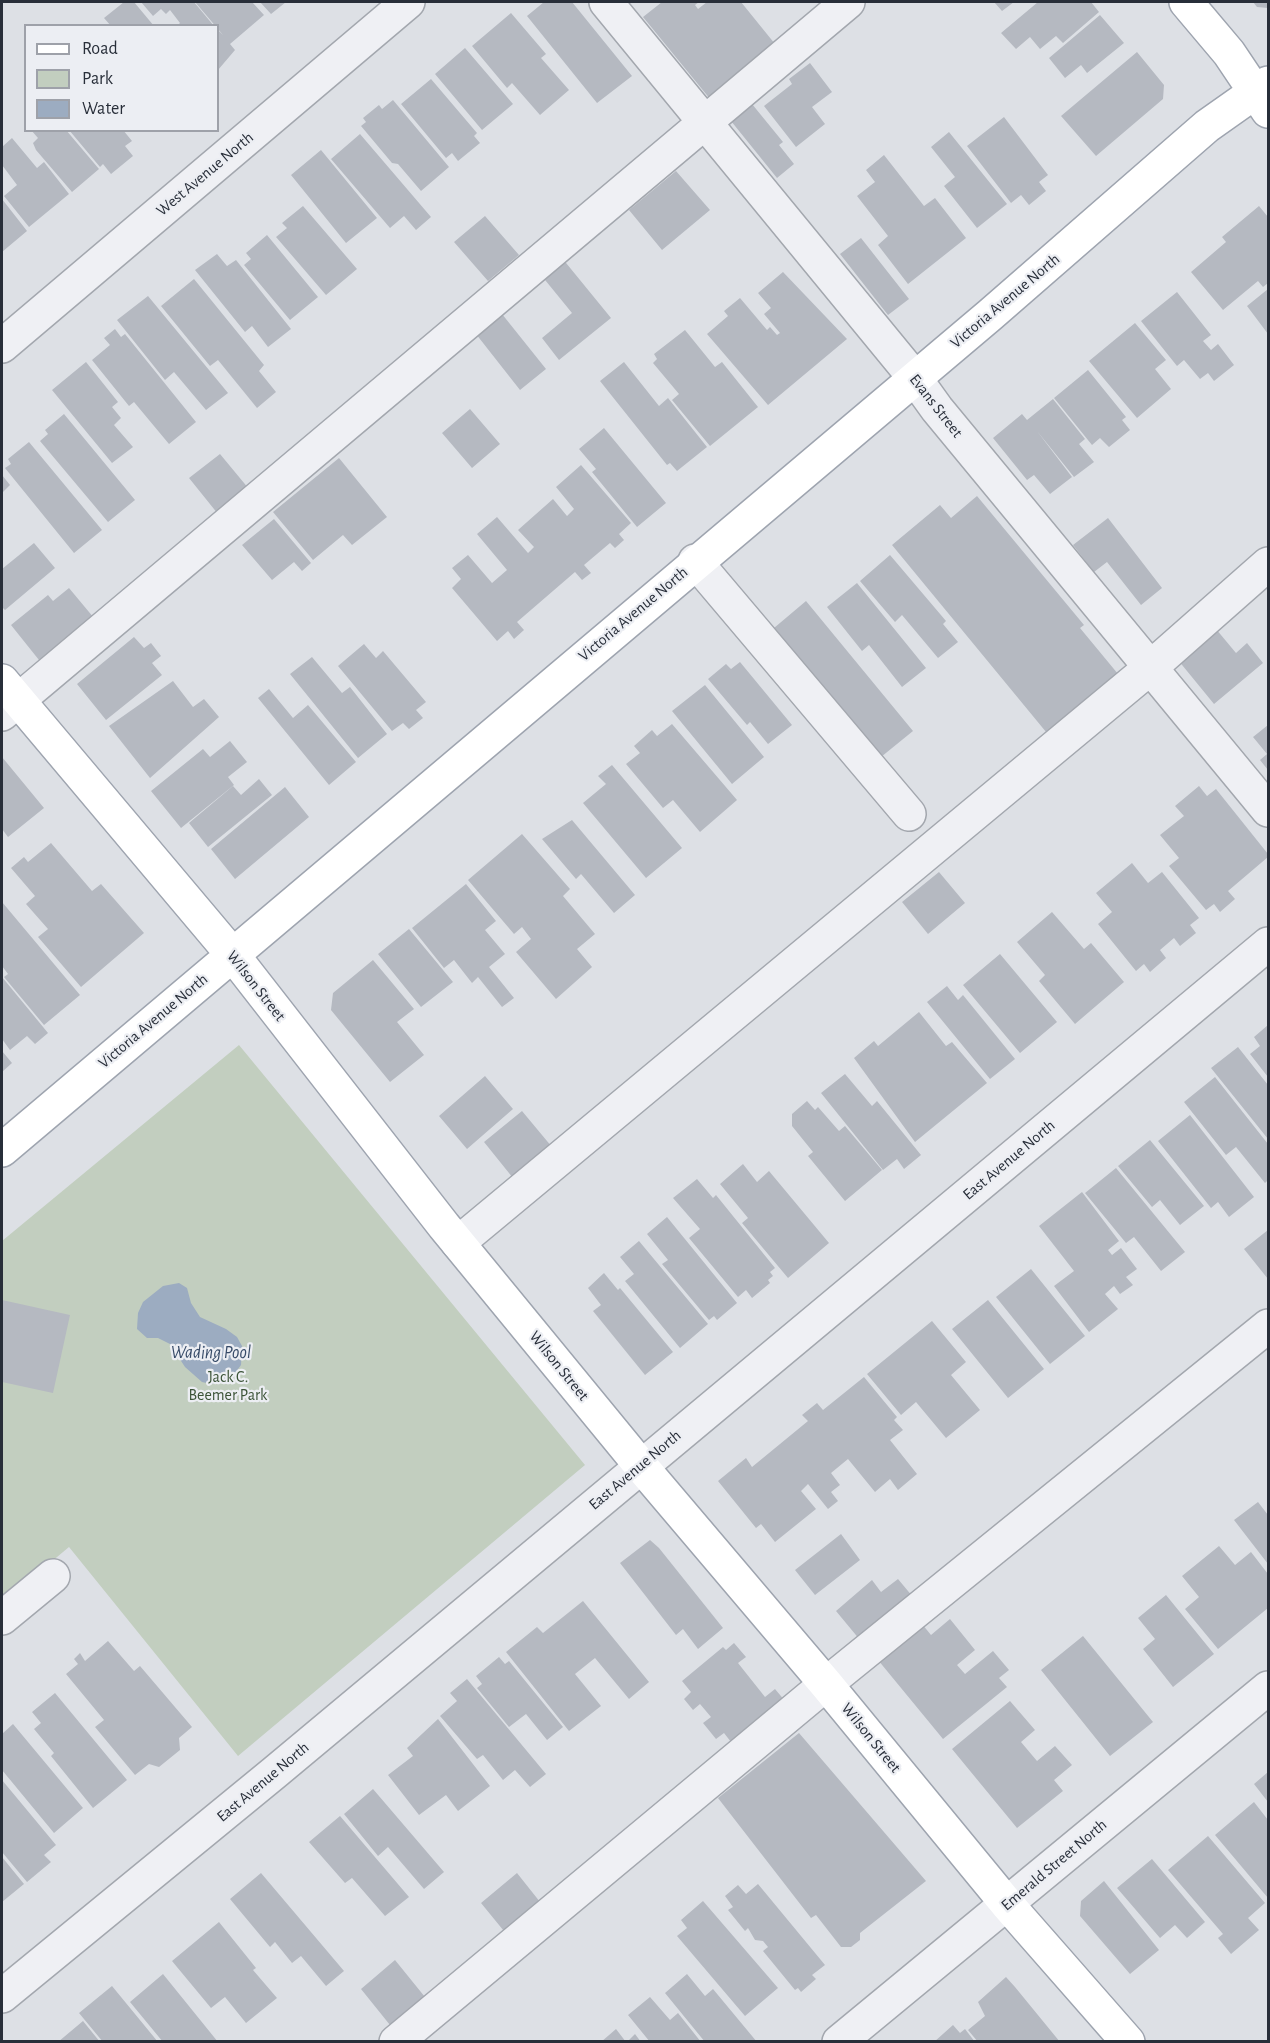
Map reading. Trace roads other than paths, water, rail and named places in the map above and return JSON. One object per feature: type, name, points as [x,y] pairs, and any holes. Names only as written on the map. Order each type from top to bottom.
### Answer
[{"type":"main road","points":[[1186,2],[1264,95]]},
{"type":"main road","name":"Victoria Avenue North","points":[[2,1150],[1207,126],[1264,95]]},
{"type":"main road","name":"Wilson Street","points":[[7,698],[232,954],[458,1243],[641,1466],[826,1684],[1007,1904],[1128,2042]]},
{"type":"street","name":"West Avenue North","points":[[2,346],[408,2]]},
{"type":"street","name":"Evans Street","points":[[606,2],[914,377],[944,418],[1269,810]]},
{"type":"street","points":[[7,698],[848,2]]},
{"type":"street","points":[[695,561],[909,814]]},
{"type":"street","points":[[458,1243],[1150,668],[1269,564]]},
{"type":"street","name":"East Avenue North","points":[[2,1996],[274,1773],[1269,944]]},
{"type":"street","points":[[396,2042],[826,1684],[1269,1326]]},
{"type":"street","points":[[2,1618],[53,1576]]},
{"type":"street","name":"Emerald Street North","points":[[839,2042],[1269,1688]]},
{"type":"water","name":"Wading Pool","points":[[179,1283],[187,1288],[191,1303],[200,1317],[226,1329],[237,1337],[242,1346],[241,1365],[230,1380],[211,1384],[202,1382],[185,1367],[170,1344],[158,1338],[147,1338],[137,1329],[138,1313],[143,1302],[163,1286]]},
{"type":"park label","name":"Jack C. Beemer Park","points":[[228,1386]]}]
